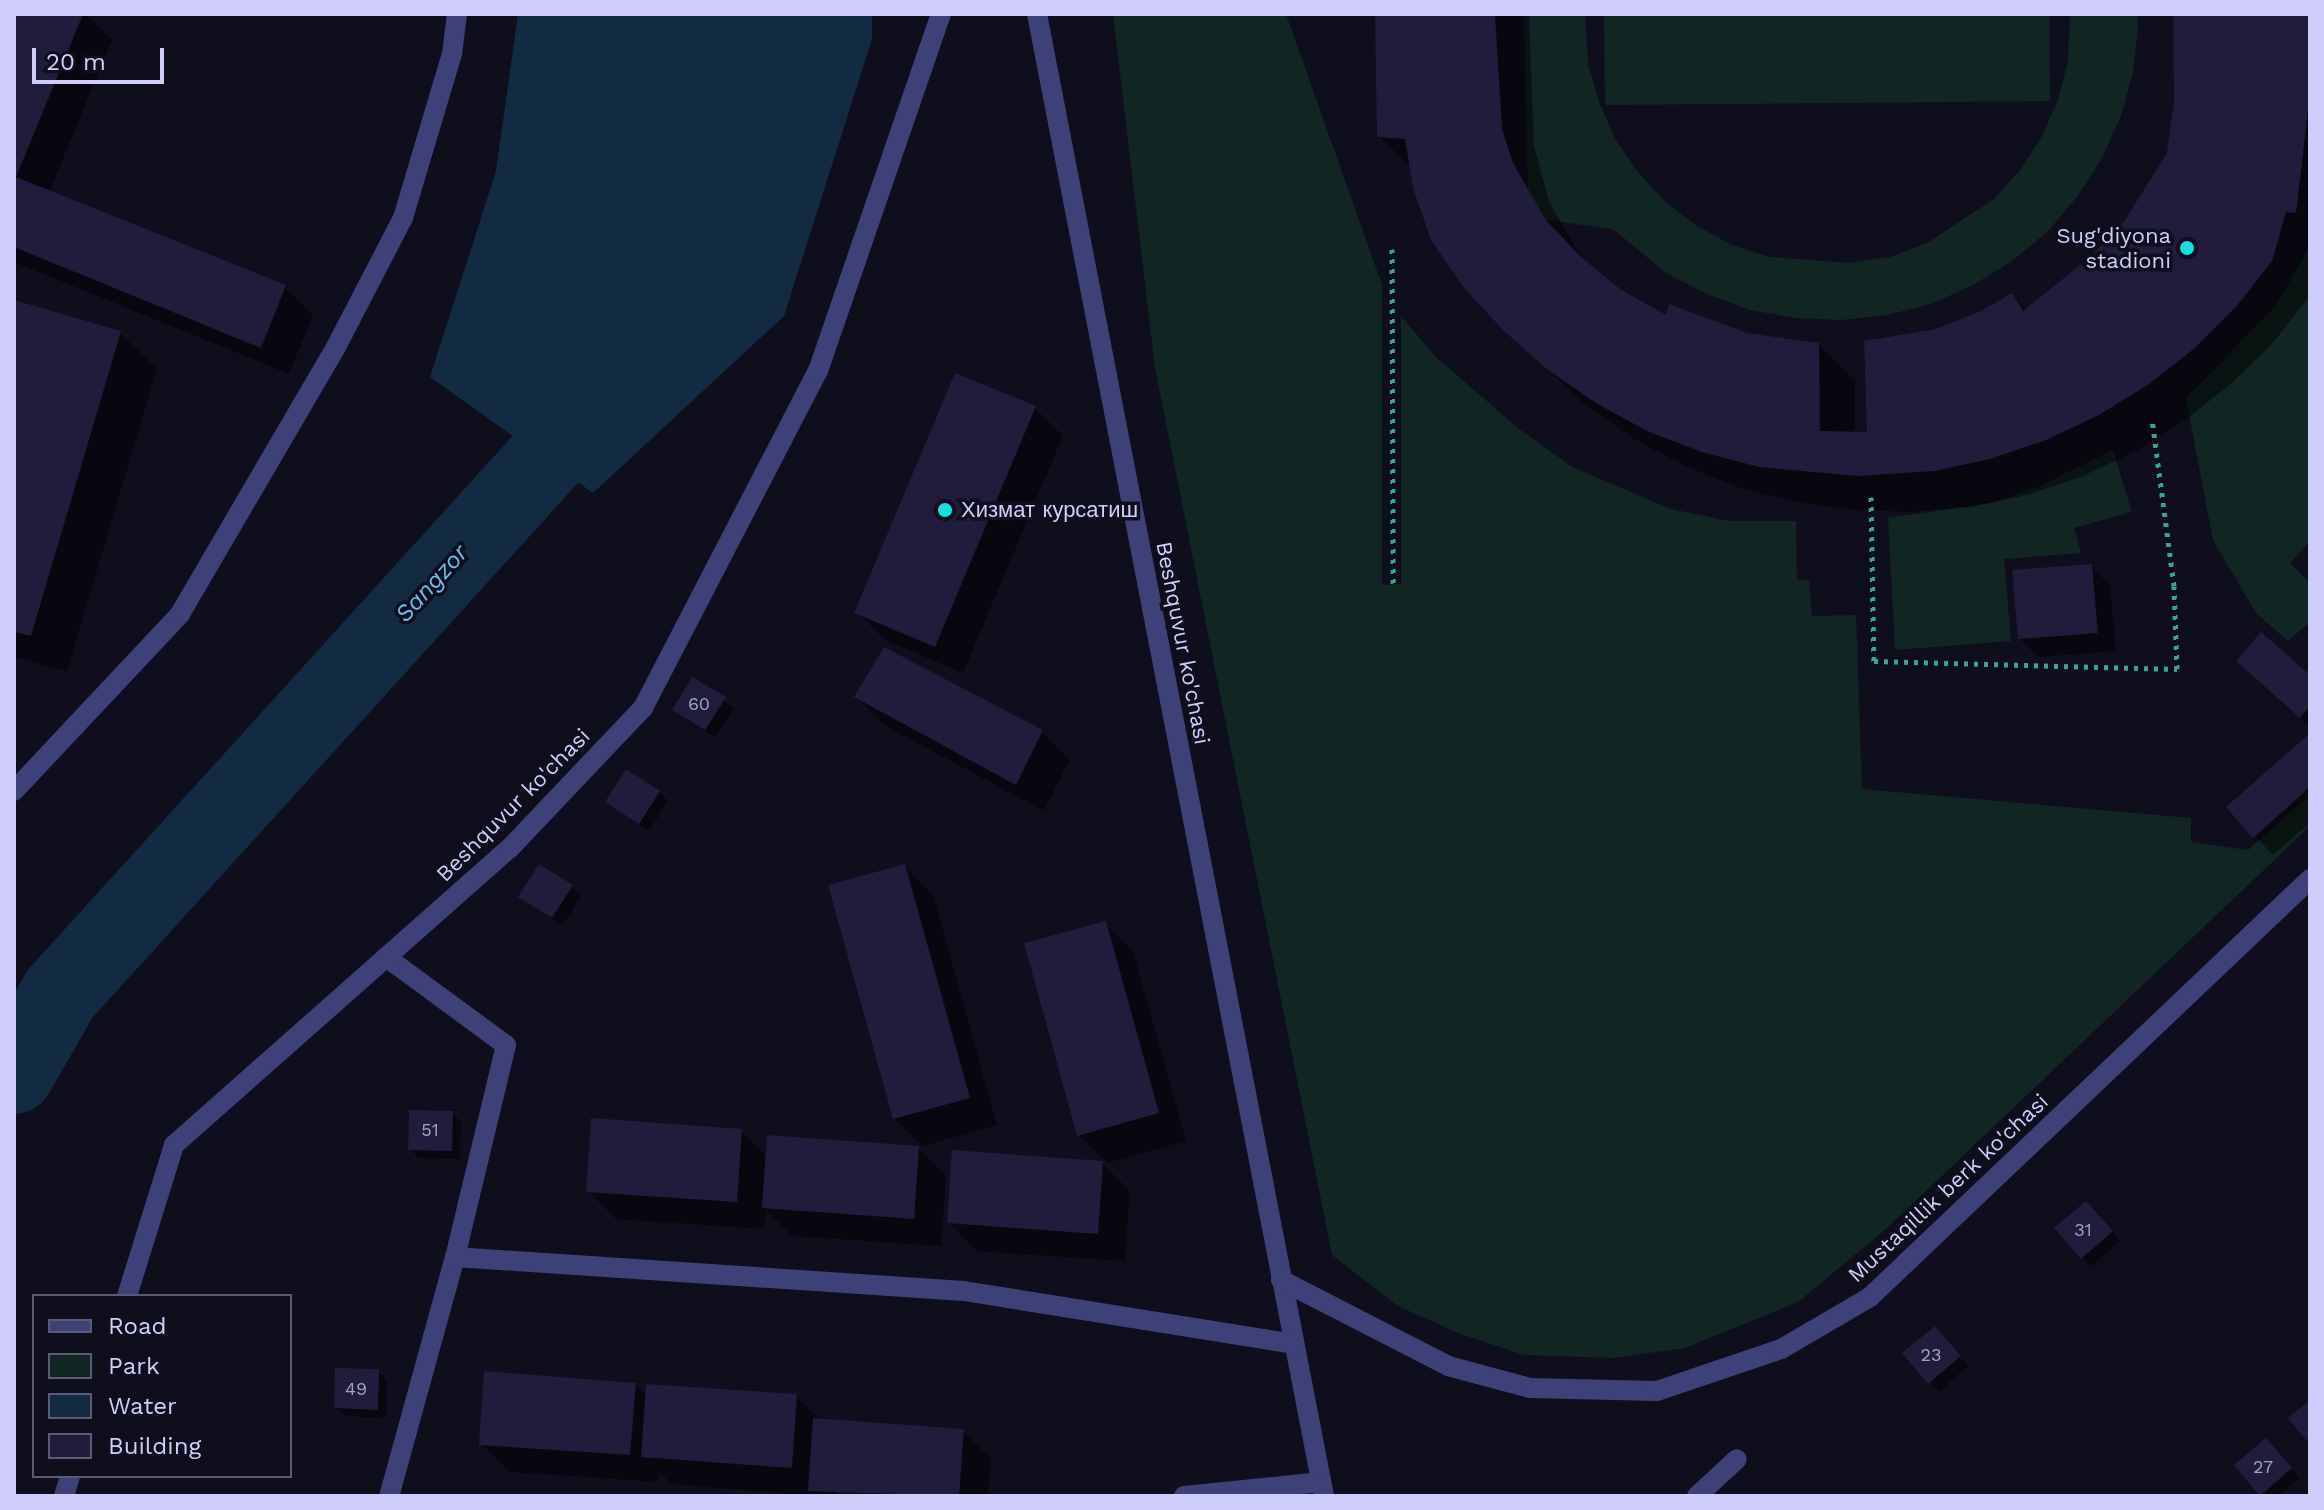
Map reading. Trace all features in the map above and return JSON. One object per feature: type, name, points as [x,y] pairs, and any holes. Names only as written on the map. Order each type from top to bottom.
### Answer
[{"type":"street","points":[[14,791],[180,614],[336,347],[403,218],[452,54],[457,14]]},
{"type":"street","name":"Beshquvur ko'chasi","points":[[128,1294],[174,1145],[509,849],[643,708],[818,371],[941,14]]},
{"type":"street","name":"Beshquvur ko'chasi","points":[[1037,14],[1323,1489]]},
{"type":"street","name":"Mustaqillik berk ko'chasi","points":[[1281,1280],[1448,1366],[1530,1388],[1657,1391],[1781,1349],[1870,1297],[2310,879]]},
{"type":"street","points":[[386,957],[506,1045],[455,1257],[389,1496]]},
{"type":"street","points":[[455,1257],[964,1291],[1294,1344]]},
{"type":"street","points":[[1697,1496],[1737,1459]]},
{"type":"street","points":[[1184,1496],[1323,1489]]},
{"type":"path","points":[[1392,249],[1393,588]]},
{"type":"path","points":[[1871,497],[1874,661],[2177,669],[2174,586],[2152,419]]},
{"type":"green space","points":[[1113,14],[1286,14],[1382,285],[1382,585],[1401,584],[1401,316],[1436,357],[1519,429],[1572,467],[1671,509],[1729,521],[1796,521],[1797,579],[1809,580],[1812,616],[1856,615],[1862,789],[2191,818],[2191,842],[2248,850],[2310,795],[2310,826],[1887,1228],[1798,1302],[1685,1348],[1612,1358],[1524,1355],[1458,1333],[1398,1306],[1332,1255],[1155,368]]},
{"type":"green space","points":[[1524,14],[1585,14],[1588,64],[1599,102],[1615,139],[1638,172],[1665,202],[1697,226],[1732,245],[1770,257],[1850,263],[1890,257],[1927,243],[1994,199],[2021,169],[2042,136],[2058,100],[2068,61],[2070,14],[2137,14],[2138,27],[2133,72],[2121,116],[2102,158],[2077,197],[2047,232],[2012,261],[1973,285],[1931,304],[1887,315],[1841,320],[1795,318],[1750,310],[1707,294],[1666,273],[1613,229],[1546,220],[1528,191]]},
{"type":"green space","points":[[1604,14],[2049,14],[2050,101],[1605,105]]},
{"type":"green space","points":[[2310,246],[2310,541],[2290,563],[2310,583],[2310,622],[2288,641],[2256,613],[2213,540],[2186,398],[2276,306]]},
{"type":"green space","points":[[2113,450],[2132,512],[2074,528],[2081,553],[2004,559],[2011,641],[1895,650],[1888,518],[1991,503],[2038,487]]},
{"type":"water","points":[[518,14],[872,14],[872,39],[784,316],[593,493],[430,377],[496,171]]},
{"type":"building","points":[[14,14],[83,14],[16,177],[286,285],[261,348],[14,247]]},
{"type":"building","name":"Sug'diyona stadioni","points":[[1375,14],[1495,14],[1502,129],[1513,163],[1546,220],[1581,257],[1620,289],[1666,315],[1669,304],[1747,333],[1819,343],[1820,431],[1867,432],[1864,341],[1936,329],[1981,311],[2012,293],[2023,311],[2090,257],[2125,220],[2167,153],[2174,101],[2173,14],[2310,14],[2310,94],[2296,213],[2286,212],[2272,261],[2236,307],[2195,348],[2149,384],[2099,415],[2046,440],[1990,459],[1934,471],[1857,476],[1759,467],[1702,452],[1647,431],[1596,403],[1548,370],[1504,331],[1464,288],[1431,240],[1413,188],[1405,139],[1377,137]]},
{"type":"building","points":[[14,300],[121,331],[31,636],[14,632]]},
{"type":"building","name":"Хизмат курсатиш","points":[[955,373],[1036,406],[935,647],[854,613]]},
{"type":"building","points":[[2092,564],[2098,633],[2018,639],[2012,570]]},
{"type":"building","points":[[2261,632],[2310,675],[2310,706],[2300,718],[2236,661]]},
{"type":"building","points":[[884,647],[1043,730],[1016,785],[854,697]]},
{"type":"building","points":[[692,677],[726,697],[705,730],[672,710]]},
{"type":"building","points":[[2310,733],[2310,787],[2253,838],[2226,807]]},
{"type":"building","points":[[626,769],[660,791],[639,824],[605,802]]},
{"type":"building","points":[[539,864],[573,885],[552,918],[518,897]]},
{"type":"building","points":[[905,864],[970,1098],[893,1119],[828,885]]},
{"type":"building","points":[[1106,921],[1159,1113],[1077,1136],[1024,943]]},
{"type":"building","points":[[409,1110],[453,1111],[452,1151],[408,1150]]},
{"type":"building","points":[[591,1118],[742,1129],[737,1202],[586,1192]]},
{"type":"building","points":[[767,1135],[919,1146],[914,1219],[762,1208]]},
{"type":"building","points":[[952,1150],[1103,1161],[1098,1234],[947,1223]]},
{"type":"building","points":[[2086,1201],[2113,1231],[2081,1259],[2054,1228]]},
{"type":"building","points":[[1935,1326],[1961,1356],[1928,1384],[1902,1353]]},
{"type":"building","points":[[335,1368],[379,1369],[378,1410],[334,1408]]},
{"type":"building","points":[[484,1371],[636,1383],[630,1455],[479,1445]]},
{"type":"building","points":[[646,1384],[797,1394],[792,1468],[641,1457]]},
{"type":"building","points":[[2310,1400],[2310,1445],[2288,1418]]},
{"type":"building","points":[[813,1418],[964,1429],[959,1496],[808,1491]]},
{"type":"building","points":[[2266,1438],[2292,1468],[2260,1496],[2234,1465]]},
{"type":"waterway","name":"Sangzor","points":[[14,1074],[60,994],[581,420],[598,366]]},
{"type":"place","name":"Sug'diyona stadioni","points":[[2187,248]]},
{"type":"place","name":"Хизмат курсатиш","points":[[945,510]]}]
